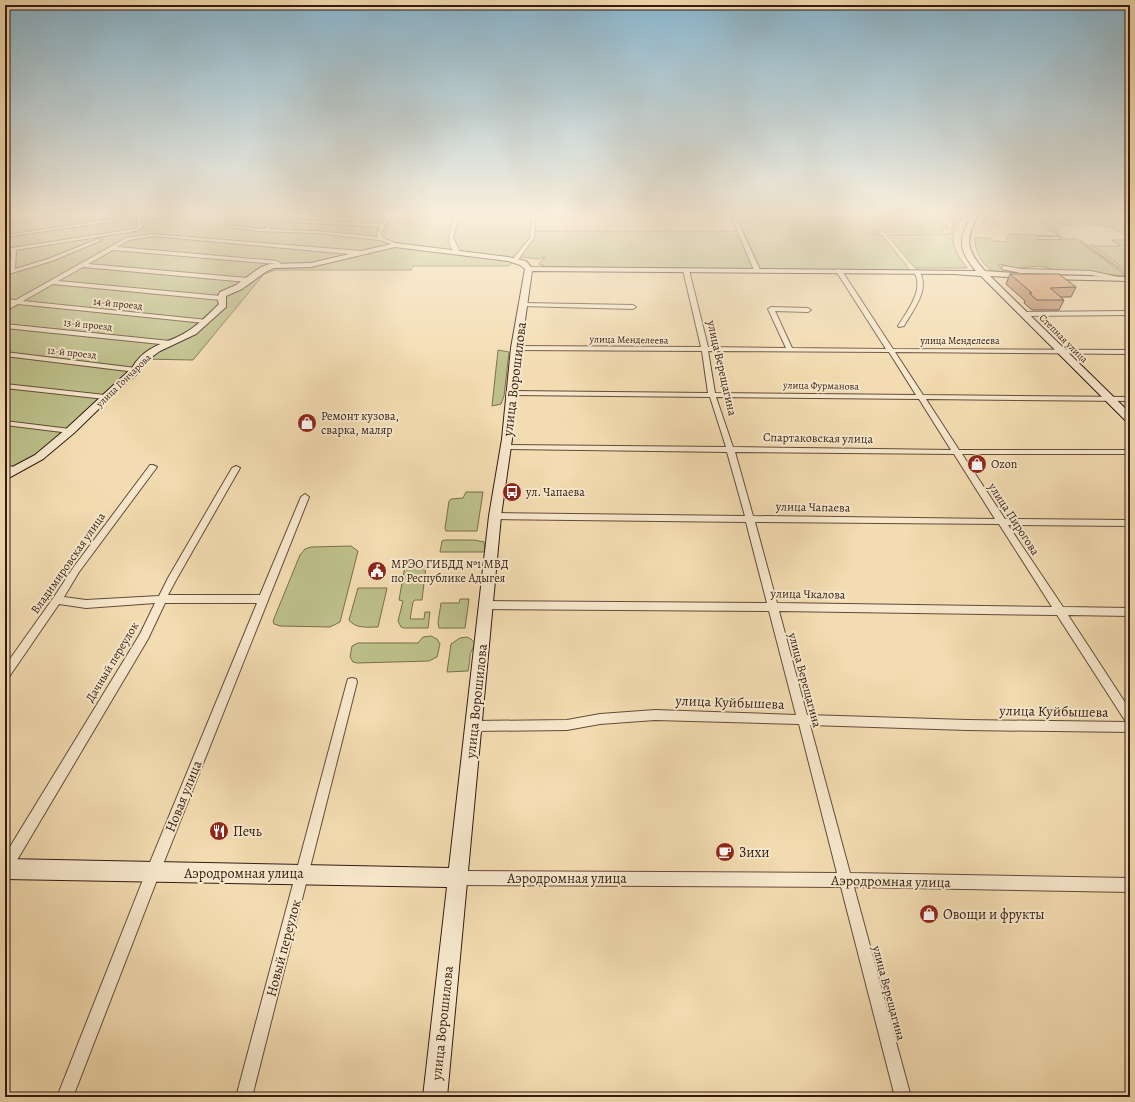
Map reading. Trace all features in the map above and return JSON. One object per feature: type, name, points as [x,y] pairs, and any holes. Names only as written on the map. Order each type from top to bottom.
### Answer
[{"type":"street","points":[[5,272],[24,267]]},
{"type":"street","points":[[5,309],[78,267]]},
{"type":"street","points":[[109,267],[247,280]]},
{"type":"street","points":[[51,282],[221,298],[223,294],[240,287],[247,280],[264,270],[272,267]]},
{"type":"street","name":"Степная улица","points":[[978,267],[1130,419]]},
{"type":"street","points":[[981,267],[988,271],[1047,277]]},
{"type":"street","points":[[1004,268],[1020,271],[1090,273],[1127,279]]},
{"type":"street","points":[[529,269],[982,273],[1047,277],[1127,279]]},
{"type":"street","name":"улица Ворошилова","points":[[435,1097],[495,516],[512,393],[516,348],[529,269]]},
{"type":"street","name":"улица Верещагина","points":[[686,270],[705,350],[712,394],[730,449],[750,519],[772,607],[903,1097]]},
{"type":"street","name":"улица Пирогова","points":[[839,271],[1058,611],[1130,719]]},
{"type":"street","points":[[901,326],[922,286],[920,275],[917,272]]},
{"type":"street","name":"улица Гончарова","points":[[8,471],[39,457],[70,431],[136,370],[142,359],[193,332],[223,305],[221,298]]},
{"type":"street","name":"14-й проезд","points":[[5,301],[206,321]]},
{"type":"street","name":"улица Ворошилова","points":[[523,305],[633,306]]},
{"type":"street","points":[[790,350],[771,309],[808,310]]},
{"type":"street","points":[[1023,314],[1130,313]]},
{"type":"street","name":"13-й проезд","points":[[5,326],[170,343]]},
{"type":"street","name":"улица Менделеева","points":[[516,348],[705,350],[1060,350],[1130,352]]},
{"type":"street","name":"12-й проезд","points":[[5,354],[136,370]]},
{"type":"street","points":[[5,386],[105,398]]},
{"type":"street","name":"улица Фурманова","points":[[512,393],[1130,399]]},
{"type":"street","points":[[5,423],[70,431]]},
{"type":"street","name":"Спартаковская улица","points":[[505,447],[956,452],[1130,452]]},
{"type":"street","name":"Владимировская улица","points":[[5,674],[57,600],[76,570],[153,467]]},
{"type":"street","name":"Дачный переулок","points":[[5,868],[140,643],[163,599],[171,580],[236,468]]},
{"type":"street","name":"Новая улица","points":[[65,1097],[152,872],[305,497]]},
{"type":"street","name":"улица Чапаева","points":[[495,516],[1130,523]]},
{"type":"street","points":[[57,600],[86,604],[163,599],[264,599]]},
{"type":"street","name":"улица Чкалова","points":[[486,605],[1130,612]]},
{"type":"street","name":"Новый переулок","points":[[244,1097],[352,682]]},
{"type":"street","name":"улица Куйбышева","points":[[474,726],[567,725],[600,719],[655,715],[802,720],[1130,727]]},
{"type":"street","name":"Аэродромная улица","points":[[5,868],[152,872],[303,873],[457,878],[845,880],[1130,885]]},
{"type":"green space","points":[[5,267],[412,267],[411,270],[276,270],[264,274],[193,360],[142,359],[70,431],[5,476]]},
{"type":"green space","points":[[592,267],[755,267],[756,269]]},
{"type":"green space","points":[[908,267],[909,269],[907,270],[760,268]]},
{"type":"green space","points":[[915,267],[967,268],[915,268]]},
{"type":"green space","points":[[1000,267],[1013,272],[997,272],[989,268]]},
{"type":"green space","points":[[1008,267],[1026,267],[1011,269]]},
{"type":"green space","points":[[1046,267],[1115,267],[1127,276],[1062,271]]},
{"type":"green space","points":[[1122,267],[1130,267],[1130,273]]},
{"type":"green space","points":[[498,350],[509,352],[504,396],[501,404],[492,406]]},
{"type":"green space","points":[[466,492],[483,492],[477,531],[446,531],[445,528],[449,501],[451,499],[463,498]]},
{"type":"green space","points":[[474,540],[484,542],[485,552],[440,552],[442,541]]},
{"type":"green space","points":[[351,546],[358,551],[340,622],[330,627],[280,626],[274,624],[273,621],[300,555],[305,549],[311,547]]},
{"type":"green space","points":[[405,566],[426,566],[422,600],[415,600],[413,602],[410,619],[424,619],[425,612],[430,612],[428,628],[404,628],[401,627],[398,621],[403,601],[399,600]]},
{"type":"green space","points":[[358,588],[387,588],[378,627],[358,626],[349,620]]},
{"type":"green space","points":[[460,599],[469,599],[465,628],[439,628],[438,623],[441,603],[459,603]]},
{"type":"green space","points":[[431,636],[437,639],[440,644],[437,657],[429,661],[357,663],[353,662],[350,657],[352,646],[358,643],[418,643],[423,637]]},
{"type":"green space","points":[[467,637],[474,643],[470,655],[468,671],[447,672],[451,644],[460,638]]},
{"type":"building","points":[[1010,274],[1059,274],[1076,287],[1050,288],[1064,300],[1037,300],[1029,293],[1032,293]]},
{"type":"place","name":"Ремонт кузова, сварка, маляр","points":[[307,423]]},
{"type":"place","name":"Ozon","points":[[977,464]]},
{"type":"place","name":"ул. Чапаева","points":[[512,492]]},
{"type":"place","name":"МРЭО ГИБДД №1 МВД по Республике Адыгея","points":[[377,571]]},
{"type":"place","name":"Печь","points":[[219,831]]},
{"type":"place","name":"Зихи","points":[[725,852]]},
{"type":"place","name":"Овощи и фрукты","points":[[929,914]]}]
